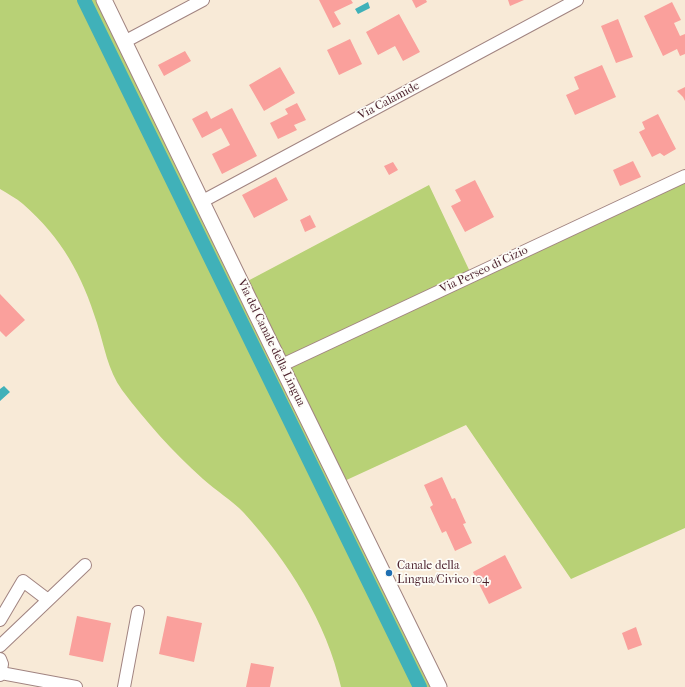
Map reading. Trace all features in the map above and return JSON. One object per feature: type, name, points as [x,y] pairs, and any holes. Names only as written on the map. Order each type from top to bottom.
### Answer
[{"type":"street","name":"Via del Canale della Lingua","points":[[104,0],[201,202],[439,687]]},
{"type":"street","points":[[124,42],[203,0]]},
{"type":"street","name":"Via Calamide","points":[[201,202],[577,0]]},
{"type":"street","name":"Via Perseo di Cizio","points":[[282,365],[685,176]]},
{"type":"street","points":[[0,646],[85,565]]},
{"type":"street","points":[[0,620],[23,581],[48,600]]},
{"type":"street","points":[[124,687],[138,612]]},
{"type":"street","points":[[0,659],[2,664],[0,674],[76,687]]},
{"type":"green space","points":[[0,0],[96,0],[431,687],[341,687],[335,663],[316,616],[304,594],[276,551],[239,508],[213,488],[192,469],[160,436],[117,383],[107,358],[85,289],[69,258],[60,244],[37,217],[15,198],[0,189]]},
{"type":"green space","points":[[685,176],[685,528],[571,579],[466,425],[340,483],[242,284],[429,185],[472,276]]},
{"type":"water","points":[[368,2],[370,8],[358,14],[355,9]]},
{"type":"water","points":[[4,386],[10,392],[0,401],[0,389]]},
{"type":"building","points":[[319,0],[351,0],[353,3],[334,12],[341,24],[333,28]]},
{"type":"building","points":[[412,0],[426,0],[427,2],[416,8]]},
{"type":"building","points":[[508,0],[524,0],[510,6]]},
{"type":"building","points":[[672,2],[681,20],[674,23],[680,36],[685,34],[685,54],[680,56],[677,49],[663,56],[644,16]]},
{"type":"building","points":[[399,14],[420,52],[403,61],[395,46],[378,55],[366,32]]},
{"type":"building","points":[[618,19],[633,57],[616,63],[601,26]]},
{"type":"building","points":[[350,39],[362,64],[339,75],[327,50]]},
{"type":"building","points":[[185,51],[191,61],[164,76],[158,65]]},
{"type":"building","points":[[602,65],[616,97],[575,115],[566,95],[579,89],[574,77]]},
{"type":"building","points":[[280,67],[295,93],[264,111],[249,85]]},
{"type":"building","points":[[685,87],[685,101],[677,91]]},
{"type":"building","points":[[297,103],[306,120],[294,125],[297,130],[278,139],[270,123],[288,114],[285,109]]},
{"type":"building","points":[[232,108],[257,156],[222,174],[212,154],[230,145],[221,128],[202,138],[192,119],[207,111],[211,119]]},
{"type":"building","points":[[658,114],[676,149],[664,156],[660,153],[652,157],[639,132],[645,129],[642,122]]},
{"type":"building","points":[[633,161],[641,177],[620,186],[613,170]]},
{"type":"building","points":[[393,162],[398,170],[389,175],[384,166]]},
{"type":"building","points":[[276,177],[288,200],[254,218],[242,195]]},
{"type":"building","points":[[475,180],[494,217],[465,232],[451,206],[461,201],[455,190]]},
{"type":"building","points":[[310,215],[316,227],[305,232],[300,220]]},
{"type":"building","points":[[0,294],[25,320],[6,337],[0,331]]},
{"type":"building","points":[[442,477],[452,499],[455,498],[466,523],[463,524],[472,543],[455,551],[446,531],[442,533],[430,507],[433,505],[424,485]]},
{"type":"building","points":[[505,555],[522,588],[489,604],[473,572]]},
{"type":"building","points":[[77,616],[111,623],[103,662],[69,655]]},
{"type":"building","points":[[167,616],[202,623],[194,662],[159,654]]},
{"type":"building","points":[[636,627],[642,645],[628,650],[622,633]]},
{"type":"building","points":[[251,663],[274,667],[270,687],[246,687]]},
{"type":"waterway","points":[[84,0],[420,687]]},
{"type":"place","name":"Canale della Lingua/Civico 104","points":[[389,573]]}]
